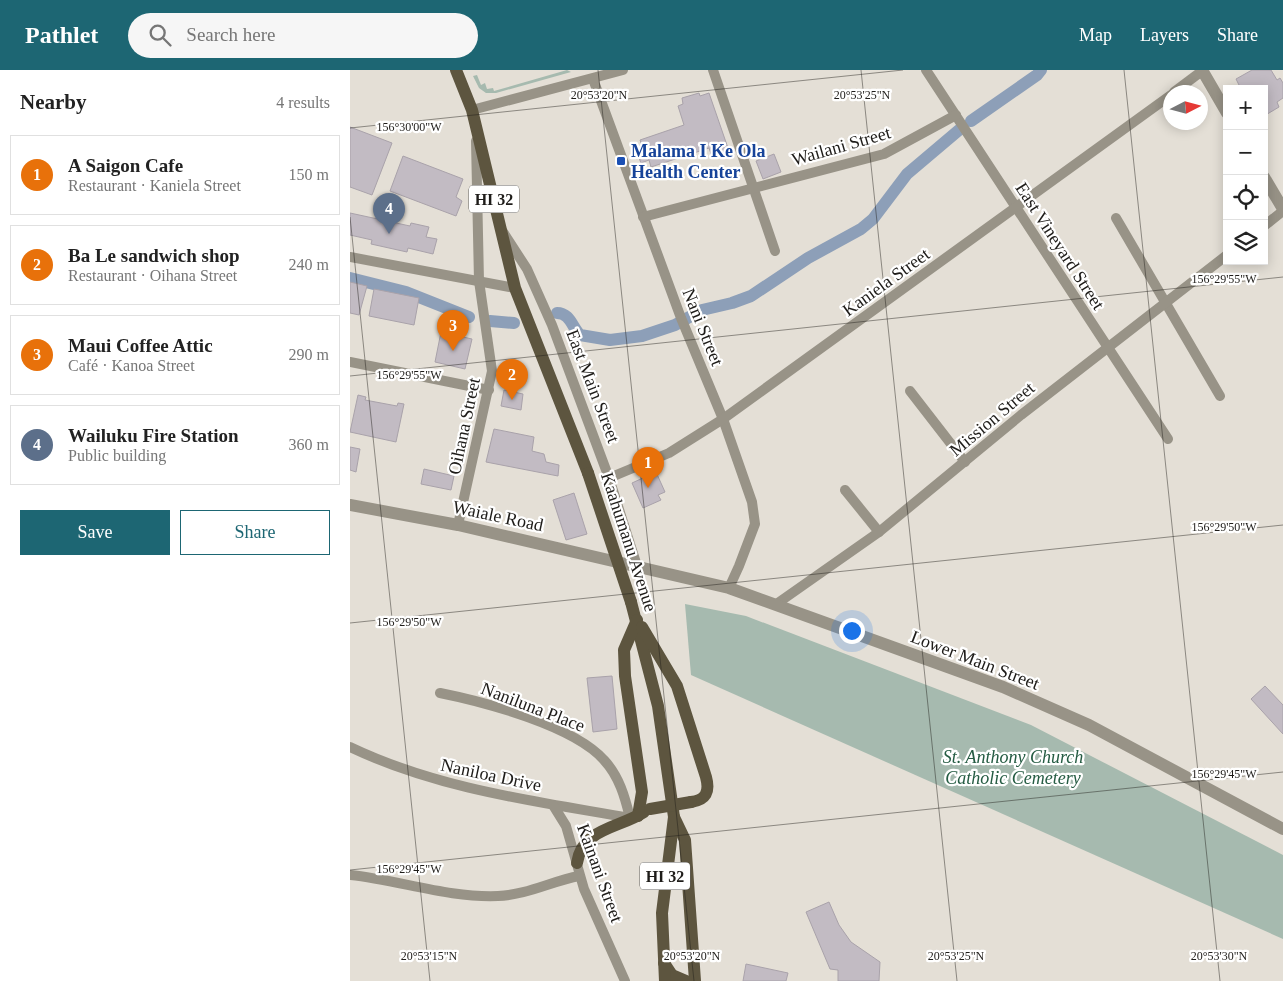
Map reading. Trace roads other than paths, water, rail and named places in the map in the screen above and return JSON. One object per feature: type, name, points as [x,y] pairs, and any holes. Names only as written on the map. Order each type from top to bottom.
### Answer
[{"type":"main road","name":"East Main Street","points":[[456,70],[472,110],[515,288]]},
{"type":"main road","name":"Kaahumanu Avenue","points":[[515,288],[588,473],[637,620],[658,706],[674,816],[662,913],[665,981]]},
{"type":"main road","points":[[578,870],[580,850],[585,842],[601,831],[650,809],[694,801],[706,796],[708,784],[677,686],[637,620]]},
{"type":"main road","points":[[634,817],[642,792],[625,676],[624,650],[637,620]]},
{"type":"main road","name":"Kaahumanu Avenue","points":[[674,816],[685,840],[695,981]]},
{"type":"main road","points":[[663,960],[670,974],[686,981]]},
{"type":"street","points":[[472,110],[623,70]]},
{"type":"street","points":[[713,70],[775,251]]},
{"type":"street","name":"East Vineyard Street","points":[[926,70],[1168,439]]},
{"type":"street","points":[[1202,71],[1223,106]]},
{"type":"street","name":"Kaniela Street","points":[[1184,85],[1202,71]]},
{"type":"street","name":"Nani Street","points":[[593,79],[682,322],[723,419],[755,517],[748,545],[729,588]]},
{"type":"street","name":"Kaniela Street","points":[[609,478],[669,453],[723,419],[1163,101]]},
{"type":"street","name":"Wailani Street","points":[[643,217],[884,154],[956,115]]},
{"type":"street","name":"Oihana Street","points":[[458,525],[492,372],[479,281],[476,125]]},
{"type":"street","points":[[1268,184],[1283,210],[1268,223]]},
{"type":"street","points":[[1116,218],[1220,396]]},
{"type":"street","name":"East Main Street","points":[[500,226],[527,269],[538,293],[609,478],[637,566]]},
{"type":"street","points":[[350,257],[515,288]]},
{"type":"street","name":"Mission Street","points":[[775,605],[879,532],[1106,347],[1223,257]]},
{"type":"street","points":[[350,362],[489,390]]},
{"type":"street","points":[[910,392],[965,462]]},
{"type":"street","points":[[845,490],[879,532]]},
{"type":"street","name":"Waiale Road","points":[[350,505],[458,525],[637,566]]},
{"type":"street","name":"Lower Main Street","points":[[637,566],[729,588],[1003,686],[1089,725],[1283,829]]},
{"type":"street","name":"Naniluna Place","points":[[440,692],[518,714],[571,735],[590,746],[605,761],[617,779],[634,817]]},
{"type":"street","name":"Naniloa Drive","points":[[350,747],[382,763],[449,784],[553,805],[634,817]]},
{"type":"street","name":"Kainani Street","points":[[553,805],[566,826],[578,870],[625,981]]},
{"type":"street","points":[[350,875],[378,878],[453,894],[496,896],[537,890],[578,870]]},
{"type":"waterway","points":[[971,121],[1037,75],[1041,70]]},
{"type":"waterway","points":[[557,313],[565,315],[580,335],[610,340],[642,336],[675,325],[702,310],[732,303],[751,296],[808,258],[861,229],[873,219],[907,174],[959,130]]},
{"type":"waterway","points":[[350,278],[406,292],[469,317]]},
{"type":"waterway","points":[[490,321],[514,323]]},
{"type":"place","name":"Malama I Ke Ola Health Center","points":[[621,161]]},
{"type":"place","name":"Wailuku Fire Station","points":[[389,234]]},
{"type":"place","name":"Maui Coffee Attic","points":[[453,351]]},
{"type":"place","name":"Ba Le sandwich shop","points":[[512,400]]},
{"type":"place","name":"A Saigon Cafe","points":[[648,488]]},
{"type":"park label","name":"St. Anthony Church Catholic Cemetery","points":[[1013,768]]}]
